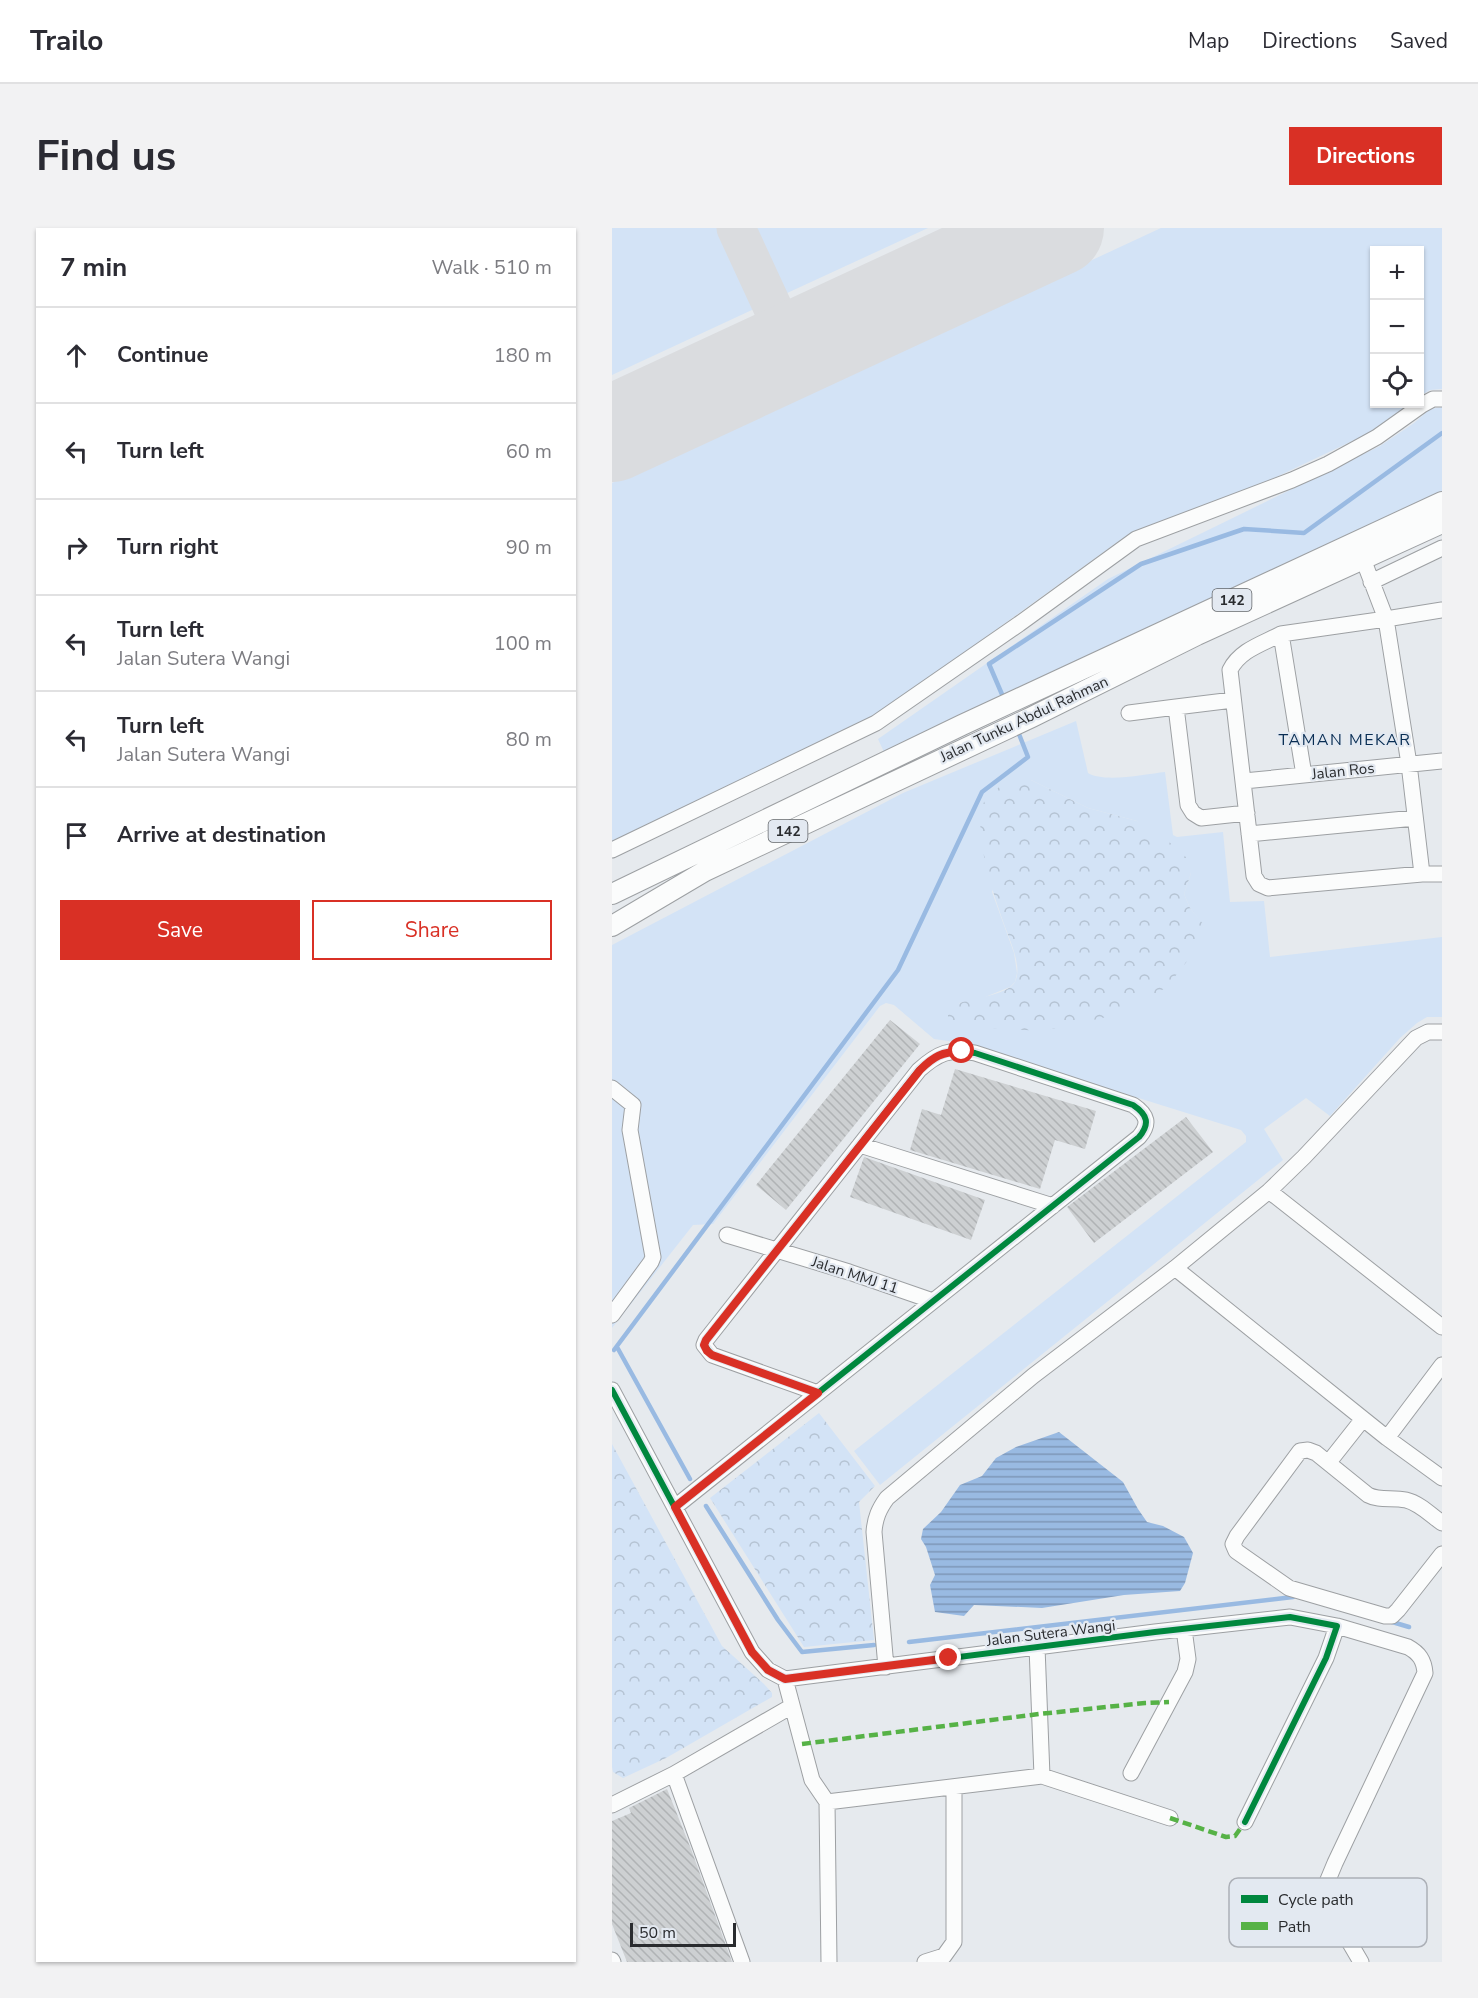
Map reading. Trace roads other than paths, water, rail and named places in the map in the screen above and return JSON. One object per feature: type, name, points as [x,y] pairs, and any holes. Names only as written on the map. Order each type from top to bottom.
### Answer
[{"type":"main road","name":"Jalan Tunku Abdul Rahman","points":[[612,894],[962,725],[1442,502]]},
{"type":"main road","name":"Jalan Tunku Abdul Rahman","points":[[612,926],[705,871],[1032,717],[1197,635],[1442,523]]},
{"type":"street","points":[[612,850],[876,723],[1136,539],[1328,464],[1377,437],[1422,405],[1433,399],[1442,399]]},
{"type":"street","points":[[1371,582],[1442,548]]},
{"type":"street","points":[[1363,559],[1386,619],[1409,764],[1422,874]]},
{"type":"street","points":[[1442,610],[1281,634],[1241,654],[1234,661],[1230,670],[1254,876],[1259,884],[1268,888],[1442,874]]},
{"type":"street","points":[[1281,634],[1304,775]]},
{"type":"street","points":[[1129,713],[1233,700]]},
{"type":"street","points":[[1176,707],[1188,805],[1193,813],[1201,818],[1247,813]]},
{"type":"street","name":"Jalan Ros","points":[[1244,780],[1442,761]]},
{"type":"street","points":[[1249,834],[1416,818]]},
{"type":"street","points":[[886,1666],[874,1533],[874,1521],[883,1503],[1033,1376],[1175,1268],[1269,1191],[1416,1038],[1428,1032],[1442,1032]]},
{"type":"street","points":[[675,1507],[1140,1137],[1146,1129],[1147,1120],[1142,1111],[975,1053],[946,1052],[931,1059],[776,1250],[704,1345],[712,1355],[818,1393]]},
{"type":"street","points":[[612,1088],[632,1101],[633,1105],[630,1130],[652,1257],[651,1262],[612,1315]]},
{"type":"street","points":[[860,1145],[1053,1206]]},
{"type":"street","points":[[1269,1191],[1442,1327]]},
{"type":"street","name":"Jalan MMJ 11","points":[[727,1235],[849,1272],[933,1301]]},
{"type":"street","points":[[1175,1268],[1387,1438],[1442,1478]]},
{"type":"street","points":[[1387,1438],[1442,1365]]},
{"type":"street","points":[[612,1390],[752,1652],[768,1670],[785,1679],[812,1780],[826,1802],[829,1962]]},
{"type":"street","points":[[1329,1462],[1363,1419]]},
{"type":"street","points":[[1442,1523],[1415,1503],[1407,1500],[1373,1498],[1329,1462],[1308,1450],[1300,1451],[1233,1544],[1236,1551],[1289,1588],[1386,1616],[1392,1616],[1442,1554]]},
{"type":"street","name":"Jalan Sutera Wangi","points":[[785,1679],[1290,1617],[1337,1626],[1408,1647],[1417,1652],[1424,1664],[1425,1672],[1329,1878]]},
{"type":"street","points":[[1245,1822],[1326,1658],[1337,1626]]},
{"type":"street","points":[[1131,1773],[1185,1672],[1188,1659],[1184,1629]]},
{"type":"street","points":[[1037,1647],[1042,1776]]},
{"type":"street","points":[[612,1804],[674,1774],[792,1707]]},
{"type":"street","points":[[674,1774],[742,1962]]},
{"type":"street","points":[[826,1802],[1042,1776],[1170,1818]]},
{"type":"street","points":[[925,1962],[944,1956],[954,1942],[954,1787]]},
{"type":"street","name":"Jalan Sutera Wangi","points":[[1352,1947],[1361,1962]]},
{"type":"water","points":[[1059,1432],[1123,1482],[1147,1522],[1163,1526],[1184,1537],[1193,1553],[1185,1583],[1180,1591],[1124,1595],[1042,1608],[974,1605],[964,1616],[935,1612],[930,1585],[935,1575],[921,1539],[923,1529],[941,1512],[960,1485],[982,1476],[996,1458],[1016,1447]]},
{"type":"waterway","points":[[1004,699],[989,664],[1141,564],[1244,529],[1304,533],[1442,433]]},
{"type":"waterway","points":[[614,1350],[898,970],[982,792],[1028,757],[1017,729]]},
{"type":"waterway","points":[[617,1347],[690,1479]]},
{"type":"waterway","points":[[706,1506],[778,1620],[802,1652],[874,1645]]},
{"type":"waterway","points":[[909,1642],[1293,1597]]},
{"type":"waterway","points":[[1389,1621],[1409,1627]]},
{"type":"district","name":"TAMAN MEKAR","points":[[1345,739]]}]
